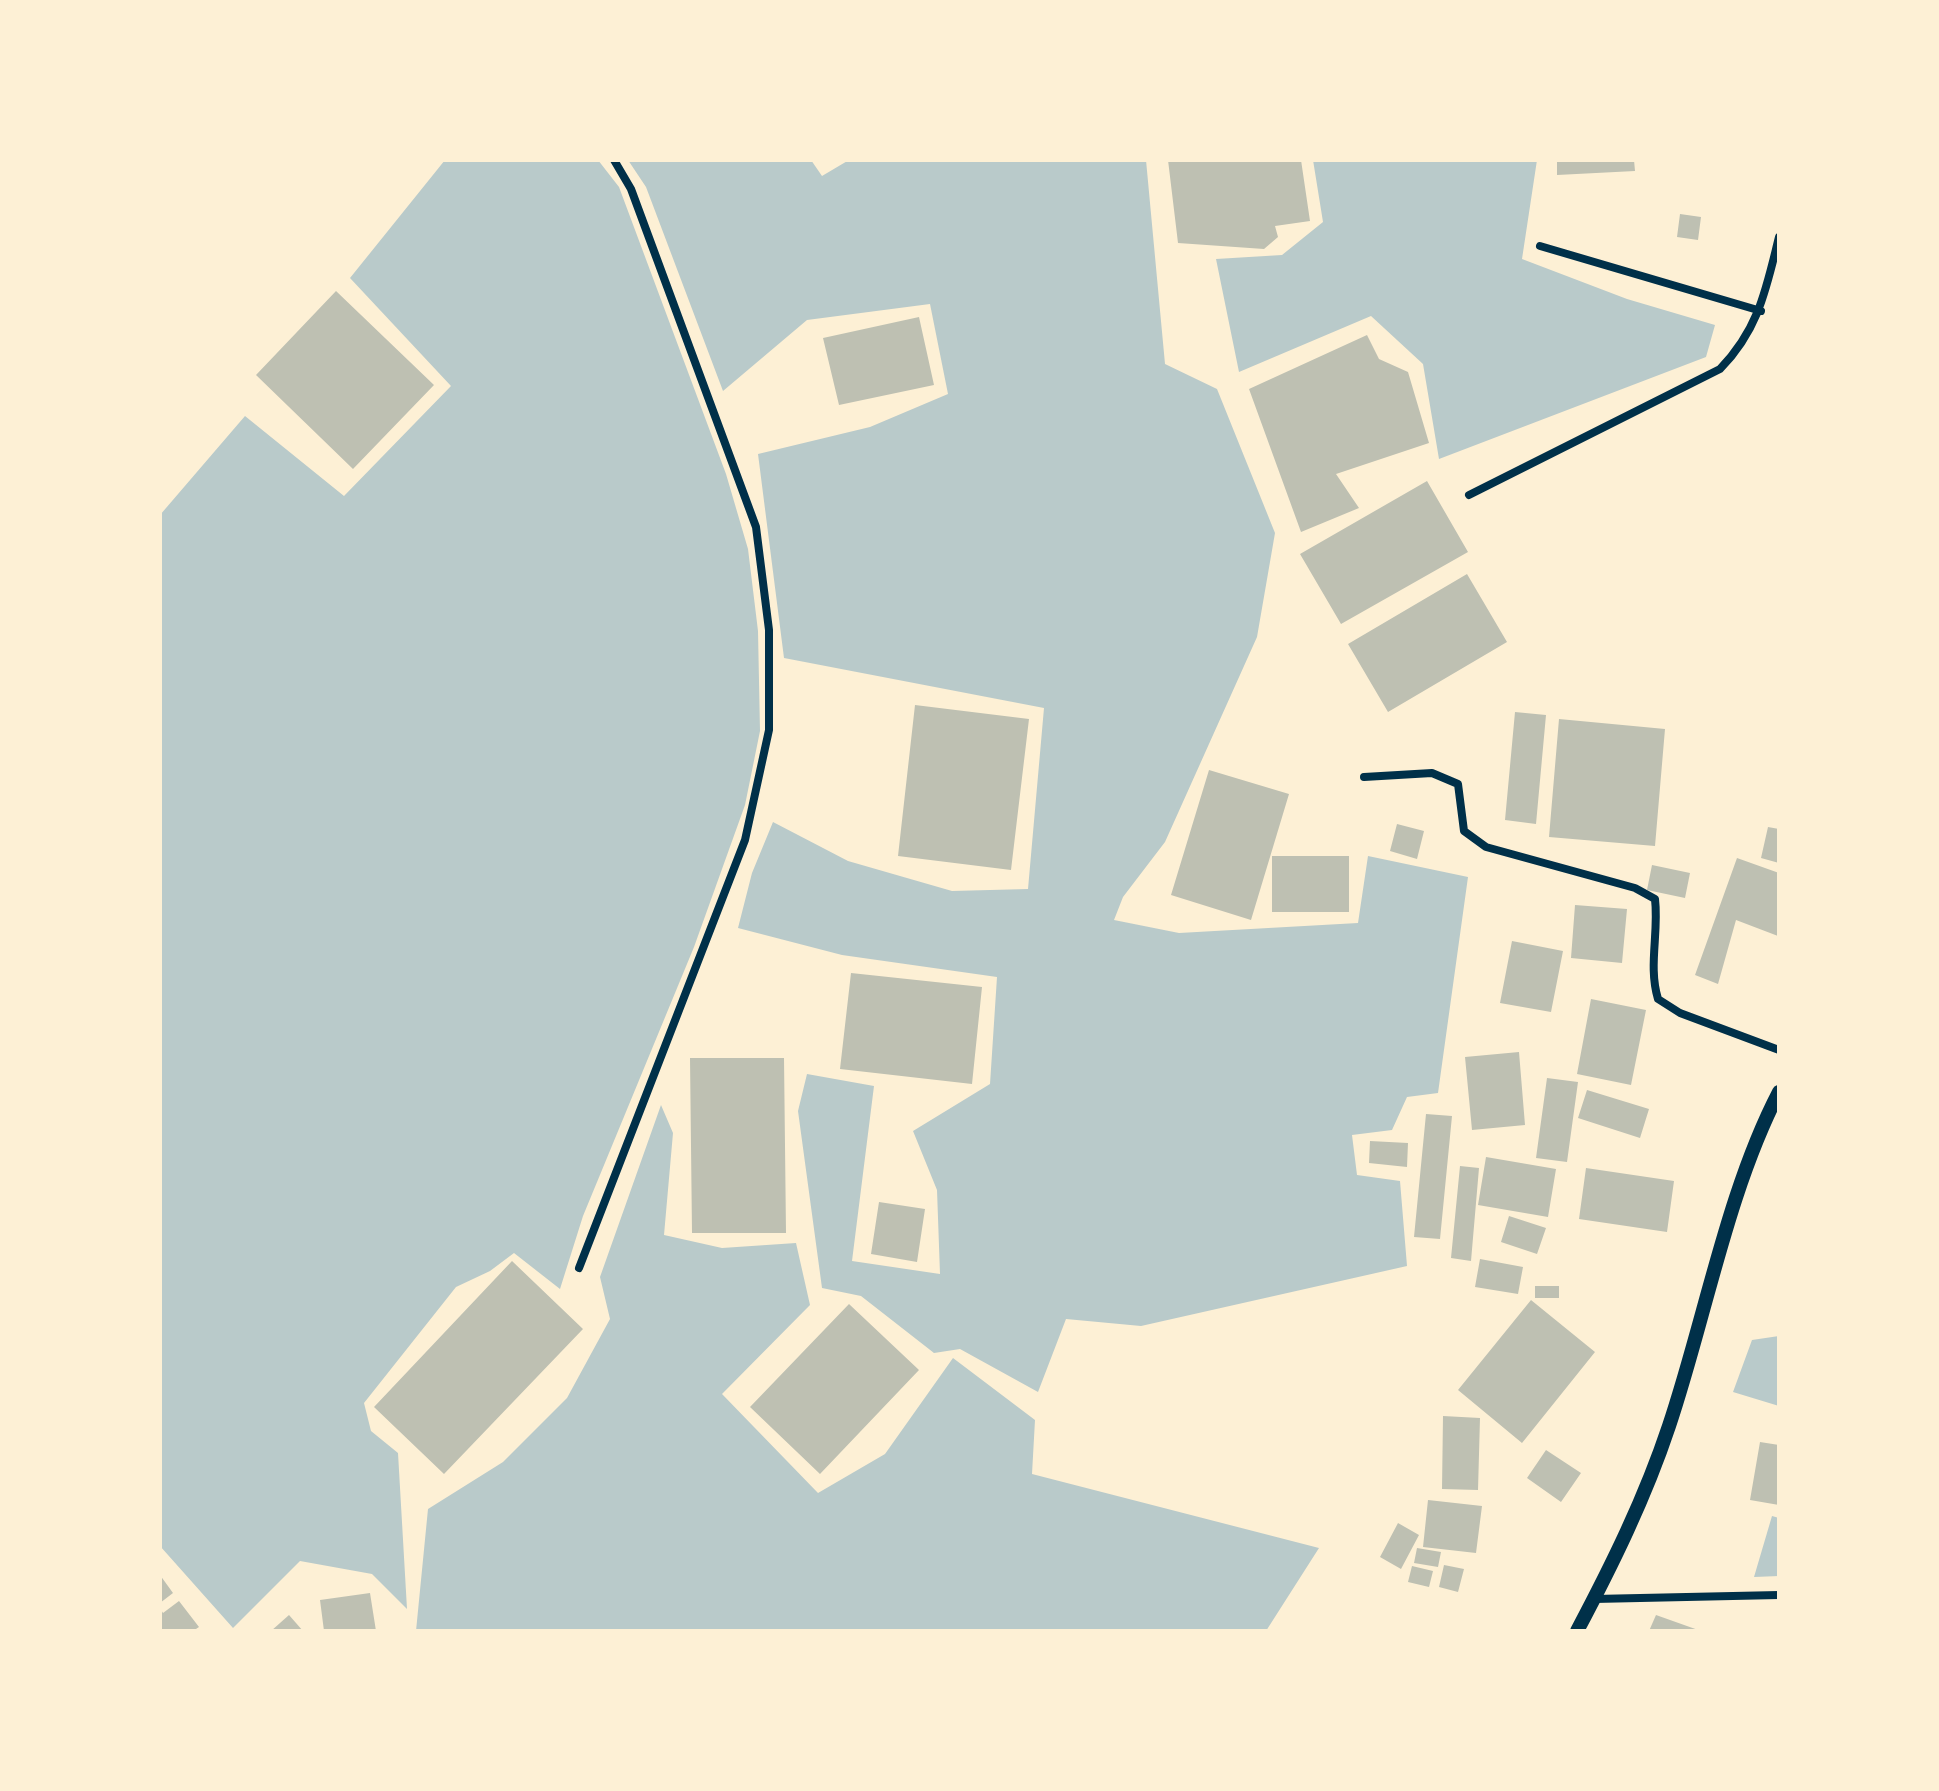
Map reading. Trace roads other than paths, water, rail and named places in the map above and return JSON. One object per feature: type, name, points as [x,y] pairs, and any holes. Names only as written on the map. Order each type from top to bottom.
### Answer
[{"type":"street","points":[[579,1268],[745,840],[769,730],[769,630],[756,527],[631,189],[614,160]]},
{"type":"street","points":[[1469,495],[1720,369],[1761,311],[1779,237]]},
{"type":"street","points":[[1540,246],[1761,311]]},
{"type":"street","points":[[1364,777],[1432,773],[1458,784],[1464,831],[1486,847],[1620,884],[1655,899],[1657,920],[1652,977],[1658,999],[1680,1013],[1779,1050]]},
{"type":"street","points":[[1577,1631],[1635,1515],[1668,1427],[1746,1173],[1764,1121],[1779,1092]]},
{"type":"street","points":[[1594,1599],[1779,1595]]}]
